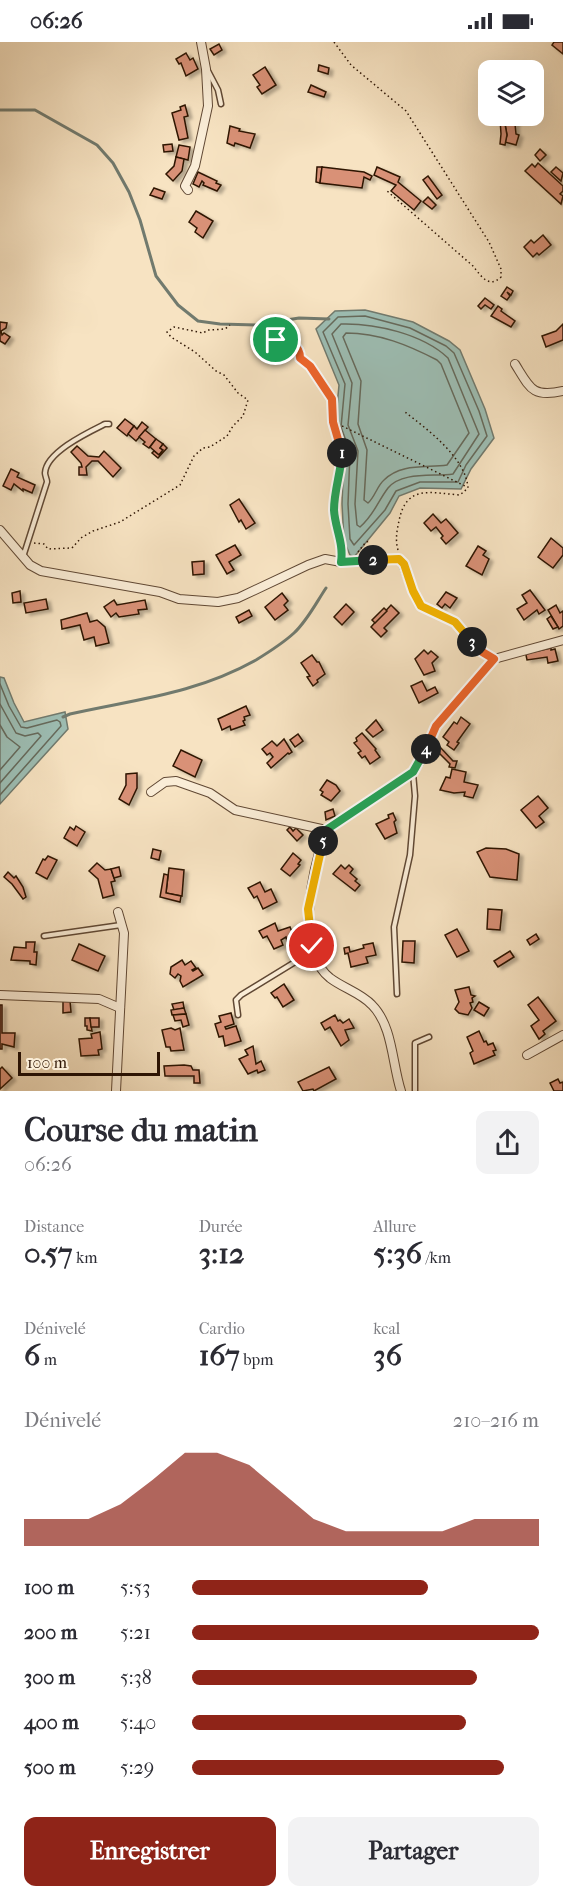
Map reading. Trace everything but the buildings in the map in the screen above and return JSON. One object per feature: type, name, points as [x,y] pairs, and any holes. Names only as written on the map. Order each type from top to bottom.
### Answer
[{"type":"street","points":[[188,190],[185,186],[195,166],[208,106],[206,69],[201,42]]},
{"type":"street","points":[[515,364],[530,387],[545,395],[563,392]]},
{"type":"street","points":[[0,530],[30,565],[41,571],[160,592],[179,599],[218,602],[246,595],[308,565],[326,559],[346,562],[399,559],[404,564],[421,606],[455,622],[479,650],[494,659]]},
{"type":"street","points":[[401,1091],[385,1027],[373,1005],[329,977],[318,962],[314,951],[308,909],[326,830],[413,772],[423,757],[436,726],[494,659],[563,640]]},
{"type":"street","points":[[151,792],[165,782],[176,781],[210,793],[235,810],[326,830]]},
{"type":"street","points":[[116,1091],[124,933],[118,912]]},
{"type":"street","points":[[0,995],[99,999],[120,1008]]},
{"type":"street","points":[[527,1055],[563,1035]]},
{"type":"lane","points":[[206,69],[210,72],[218,90],[221,104]]},
{"type":"lane","points":[[23,557],[47,482],[45,472],[51,460],[73,441],[109,424]]},
{"type":"lane","points":[[397,994],[394,927],[410,855],[415,796],[413,772]]},
{"type":"lane","points":[[44,936],[122,925]]},
{"type":"lane","points":[[238,1015],[236,1000],[241,995],[314,951]]},
{"type":"lane","points":[[415,1091],[415,1043],[429,1037]]},
{"type":"path","points":[[334,42],[351,65],[406,111],[489,242],[501,269],[501,277],[496,282],[490,283],[484,280],[473,266],[386,190]]},
{"type":"path","points":[[27,545],[44,544],[48,549],[72,548],[81,538],[93,531],[120,522],[180,485],[194,456],[203,448],[210,447],[227,436],[243,416],[248,400],[238,393],[224,375],[167,332],[174,327],[202,333],[207,330],[225,329],[230,325]]},
{"type":"path","points":[[256,325],[276,340],[296,346],[300,352],[300,358],[310,366],[333,403],[333,422],[342,453],[334,513],[346,562],[366,542],[370,541]]},
{"type":"path","points":[[405,412],[447,449],[462,470],[468,488]]},
{"type":"path","points":[[333,422],[468,488]]},
{"type":"path","points":[[399,559],[396,541],[399,519],[410,497],[419,492],[460,495],[468,488]]},
{"type":"water","points":[[365,310],[413,322],[449,341],[460,350],[485,409],[494,438],[471,469],[461,489],[420,488],[399,496],[390,513],[354,557],[350,555],[344,541],[342,504],[344,453],[335,428],[339,385],[316,329],[335,311]]},
{"type":"water","points":[[0,677],[4,678],[24,722],[65,712],[68,729],[0,804]]},
{"type":"waterway","points":[[0,110],[35,110],[97,145],[113,163],[129,192],[140,220],[156,276],[178,305],[198,321],[256,325],[299,318],[329,319]]},
{"type":"waterway","points":[[63,717],[188,688],[211,681],[256,660],[299,628],[326,588]]},
{"type":"route","points":[[276,340],[296,346],[300,352],[300,358],[310,366],[332,399],[333,422],[339,435],[342,453],[334,502],[334,513],[343,551],[341,562],[399,559],[404,564],[421,606],[455,622],[479,650],[494,659],[436,726],[423,757],[413,772],[326,830],[308,909],[312,946]]}]
